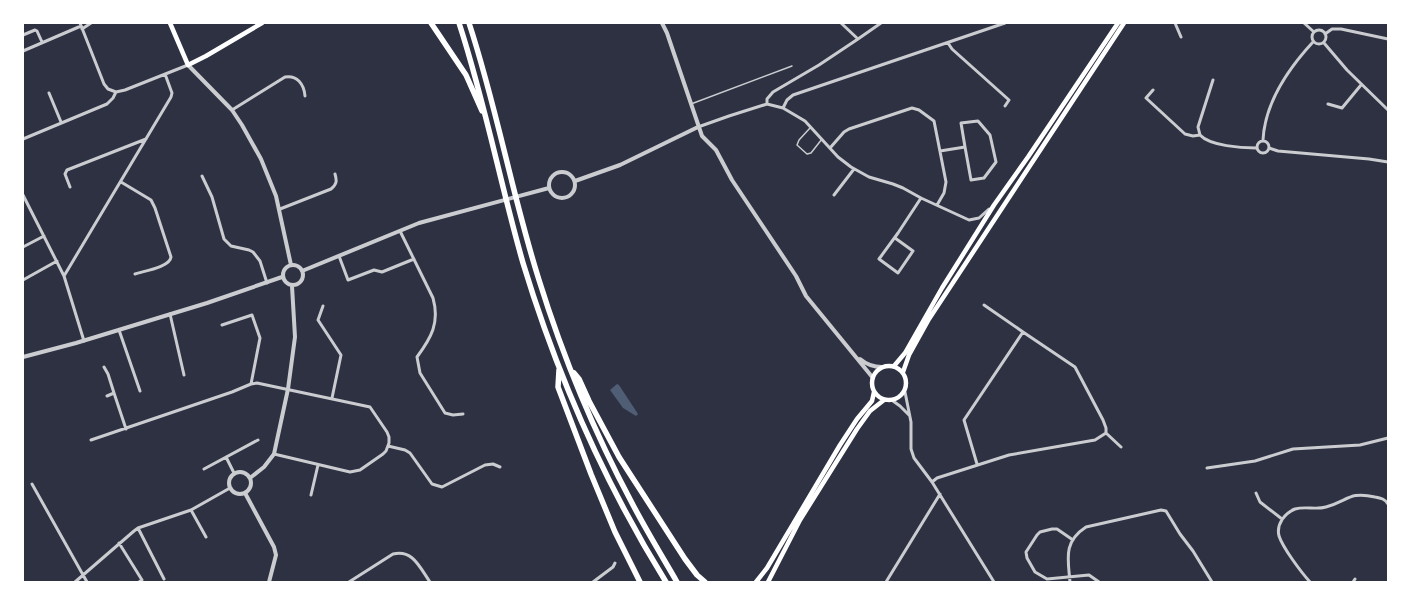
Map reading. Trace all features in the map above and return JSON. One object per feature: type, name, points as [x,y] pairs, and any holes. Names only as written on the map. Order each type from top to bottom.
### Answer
[{"type":"highway","points":[[431,23],[466,75],[489,126]]},
{"type":"highway","points":[[459,23],[489,126],[523,261],[559,368],[588,438],[607,477],[630,522],[666,582]]},
{"type":"highway","points":[[469,23],[490,92],[523,224],[537,273],[568,366],[592,423],[621,483],[677,582]]},
{"type":"highway","points":[[568,366],[579,379],[589,401],[620,457],[685,559],[697,575],[705,582]]},
{"type":"highway","points":[[559,368],[558,387],[603,505],[640,582]]},
{"type":"main road","points":[[170,23],[188,65],[262,23]]},
{"type":"main road","points":[[894,366],[905,353],[942,288],[994,205],[1118,23]]},
{"type":"main road","points":[[903,372],[909,354],[929,319],[1124,23]]},
{"type":"main road","points":[[894,366],[903,372],[907,382],[905,392],[898,399],[893,401],[884,400],[874,392],[872,388],[873,378],[882,367],[894,366]]},
{"type":"main road","points":[[756,582],[767,568],[840,445],[857,419],[872,401],[874,392]]},
{"type":"main road","points":[[768,582],[800,520],[856,429],[870,411],[884,400]]},
{"type":"street","points":[[23,51],[91,23]]},
{"type":"street","points":[[662,23],[667,33],[702,136],[716,150],[732,180],[796,276],[806,296],[873,378]]},
{"type":"street","points":[[841,23],[858,39]]},
{"type":"street","points":[[767,104],[769,96],[777,88],[819,65],[880,23]]},
{"type":"street","points":[[783,108],[787,100],[793,95],[1005,23]]},
{"type":"street","points":[[1175,23],[1181,37]]},
{"type":"street","points":[[1304,23],[1314,32]]},
{"type":"street","points":[[81,26],[104,84],[108,89],[116,92],[125,90],[188,65],[232,110],[261,159],[272,185],[280,209],[291,266]]},
{"type":"street","points":[[1325,34],[1332,29],[1341,29],[1388,39]]},
{"type":"street","points":[[23,35],[35,30],[37,31],[42,42]]},
{"type":"street","points":[[1314,32],[1320,30],[1325,34],[1326,38],[1324,43]]},
{"type":"street","points":[[1263,140],[1270,106],[1293,67],[1313,42],[1312,36],[1314,32]]},
{"type":"street","points":[[1313,42],[1317,44],[1324,43]]},
{"type":"street","points":[[948,43],[952,49],[1009,100],[1006,106]]},
{"type":"street","points":[[1324,43],[1361,85],[1388,110]]},
{"type":"street","points":[[64,276],[171,97],[172,93],[165,74]]},
{"type":"street","points":[[232,110],[285,77],[290,76],[302,83],[305,90],[305,96]]},
{"type":"street","points":[[1213,80],[1198,127],[1200,135],[1204,140],[1232,146],[1256,148],[1258,152],[1262,153],[1267,152],[1269,148]]},
{"type":"street","points":[[1328,104],[1342,108],[1361,85]]},
{"type":"street","points":[[1153,90],[1146,98],[1185,134],[1193,136],[1200,135]]},
{"type":"street","points":[[23,139],[107,104],[116,92]]},
{"type":"street","points":[[49,93],[61,122]]},
{"type":"street","points":[[575,181],[620,165],[698,127],[767,104],[783,108],[804,120],[838,157],[854,169],[869,177],[903,188],[966,219],[972,220],[979,218],[994,205]]},
{"type":"street","points":[[830,148],[844,132],[849,129],[912,108],[918,110],[932,119],[935,125],[946,182],[944,193],[937,206]]},
{"type":"street","points":[[978,121],[990,135],[996,162],[984,178],[972,180],[965,147],[961,123],[978,121]]},
{"type":"street","points":[[70,187],[65,174],[67,170],[147,139]]},
{"type":"street","points":[[1256,148],[1258,142],[1263,140]]},
{"type":"street","points":[[1263,140],[1268,143],[1269,148]]},
{"type":"street","points":[[940,151],[965,147]]},
{"type":"street","points":[[1269,148],[1278,151],[1388,162]]},
{"type":"street","points":[[834,195],[854,169]]},
{"type":"street","points":[[560,171],[567,172],[575,181],[573,192],[568,197],[556,197],[551,193],[549,188],[549,179],[555,173],[560,171]]},
{"type":"street","points":[[280,209],[331,189],[335,186],[337,181],[335,174]]},
{"type":"street","points":[[202,176],[212,197],[224,239],[231,246],[243,248],[253,252],[260,261],[266,283]]},
{"type":"street","points":[[121,182],[151,200],[171,257],[170,261],[165,265],[135,274]]},
{"type":"street","points":[[302,271],[419,223],[549,188]]},
{"type":"street","points":[[23,194],[64,276],[84,341]]},
{"type":"street","points":[[895,238],[913,251],[898,274],[879,259],[895,238],[921,198]]},
{"type":"street","points":[[400,231],[436,307],[435,323],[429,341],[417,357],[420,373],[445,413],[453,415],[463,414]]},
{"type":"street","points":[[23,247],[44,236]]},
{"type":"street","points":[[338,256],[348,280],[374,270],[382,272],[414,259]]},
{"type":"street","points":[[23,280],[57,261]]},
{"type":"street","points":[[23,357],[84,341],[266,283],[282,277],[285,269],[291,266],[297,266],[302,271],[302,280],[296,285],[292,286]]},
{"type":"street","points":[[282,277],[285,282],[292,286]]},
{"type":"street","points":[[250,478],[264,467],[274,454],[288,389],[295,337],[292,286]]},
{"type":"street","points":[[984,305],[1075,367],[1106,428],[1106,433],[1121,447]]},
{"type":"street","points":[[323,306],[318,320],[341,355],[332,398]]},
{"type":"street","points":[[170,314],[184,376]]},
{"type":"street","points":[[222,325],[252,314],[260,338],[251,384]]},
{"type":"street","points":[[119,330],[140,391]]},
{"type":"street","points":[[977,464],[964,420],[1023,332]]},
{"type":"street","points":[[853,354],[866,364],[874,367],[882,367]]},
{"type":"street","points":[[104,367],[108,374],[126,428]]},
{"type":"street","points":[[92,440],[257,383],[370,407],[389,437],[388,446],[383,454],[365,468],[355,472],[274,454]]},
{"type":"street","points":[[905,392],[911,430],[912,454],[940,494],[994,582]]},
{"type":"street","points":[[107,396],[114,393]]},
{"type":"street","points":[[893,401],[909,415]]},
{"type":"street","points":[[932,482],[937,478],[977,464],[1009,455],[1095,440],[1106,433]]},
{"type":"street","points":[[1207,468],[1255,461],[1293,448],[1360,445],[1388,438]]},
{"type":"street","points":[[204,469],[258,440]]},
{"type":"street","points":[[388,446],[405,450],[410,453],[432,484],[442,487],[485,465],[492,464],[500,467]]},
{"type":"street","points":[[226,457],[234,473]]},
{"type":"street","points":[[311,495],[318,465]]},
{"type":"street","points":[[243,472],[250,478],[251,486],[245,493],[237,494],[230,488],[229,480],[234,473],[243,472]]},
{"type":"street","points":[[32,484],[87,582]]},
{"type":"street","points":[[75,582],[138,528],[191,510],[230,488]]},
{"type":"street","points":[[245,493],[274,546],[276,555],[275,565],[269,582]]},
{"type":"street","points":[[1256,493],[1260,502],[1282,519]]},
{"type":"street","points":[[886,582],[940,494]]},
{"type":"street","points":[[1310,582],[1296,564],[1279,536],[1279,527],[1282,519],[1293,510],[1300,508],[1325,507],[1356,495],[1364,494],[1387,501]]},
{"type":"street","points":[[191,510],[206,537]]},
{"type":"street","points":[[1070,582],[1067,554],[1073,540],[1081,530],[1086,527],[1161,510],[1166,511],[1180,534],[1194,551],[1212,582]]},
{"type":"street","points":[[138,528],[164,579]]},
{"type":"street","points":[[1073,540],[1057,530],[1046,531],[1037,535],[1026,552],[1027,558],[1035,572],[1047,579],[1089,575],[1099,582]]},
{"type":"street","points":[[119,543],[142,580],[139,582]]},
{"type":"street","points":[[349,582],[393,554],[401,552],[413,558],[430,582]]},
{"type":"street","points":[[593,582],[613,567],[615,563]]},
{"type":"lane","points":[[690,104],[792,66]]},
{"type":"lane","points":[[811,127],[799,140],[797,146],[808,154],[811,153],[822,139]]},
{"type":"water","points":[[617,384],[638,414],[636,416],[623,408],[610,390]]}]
